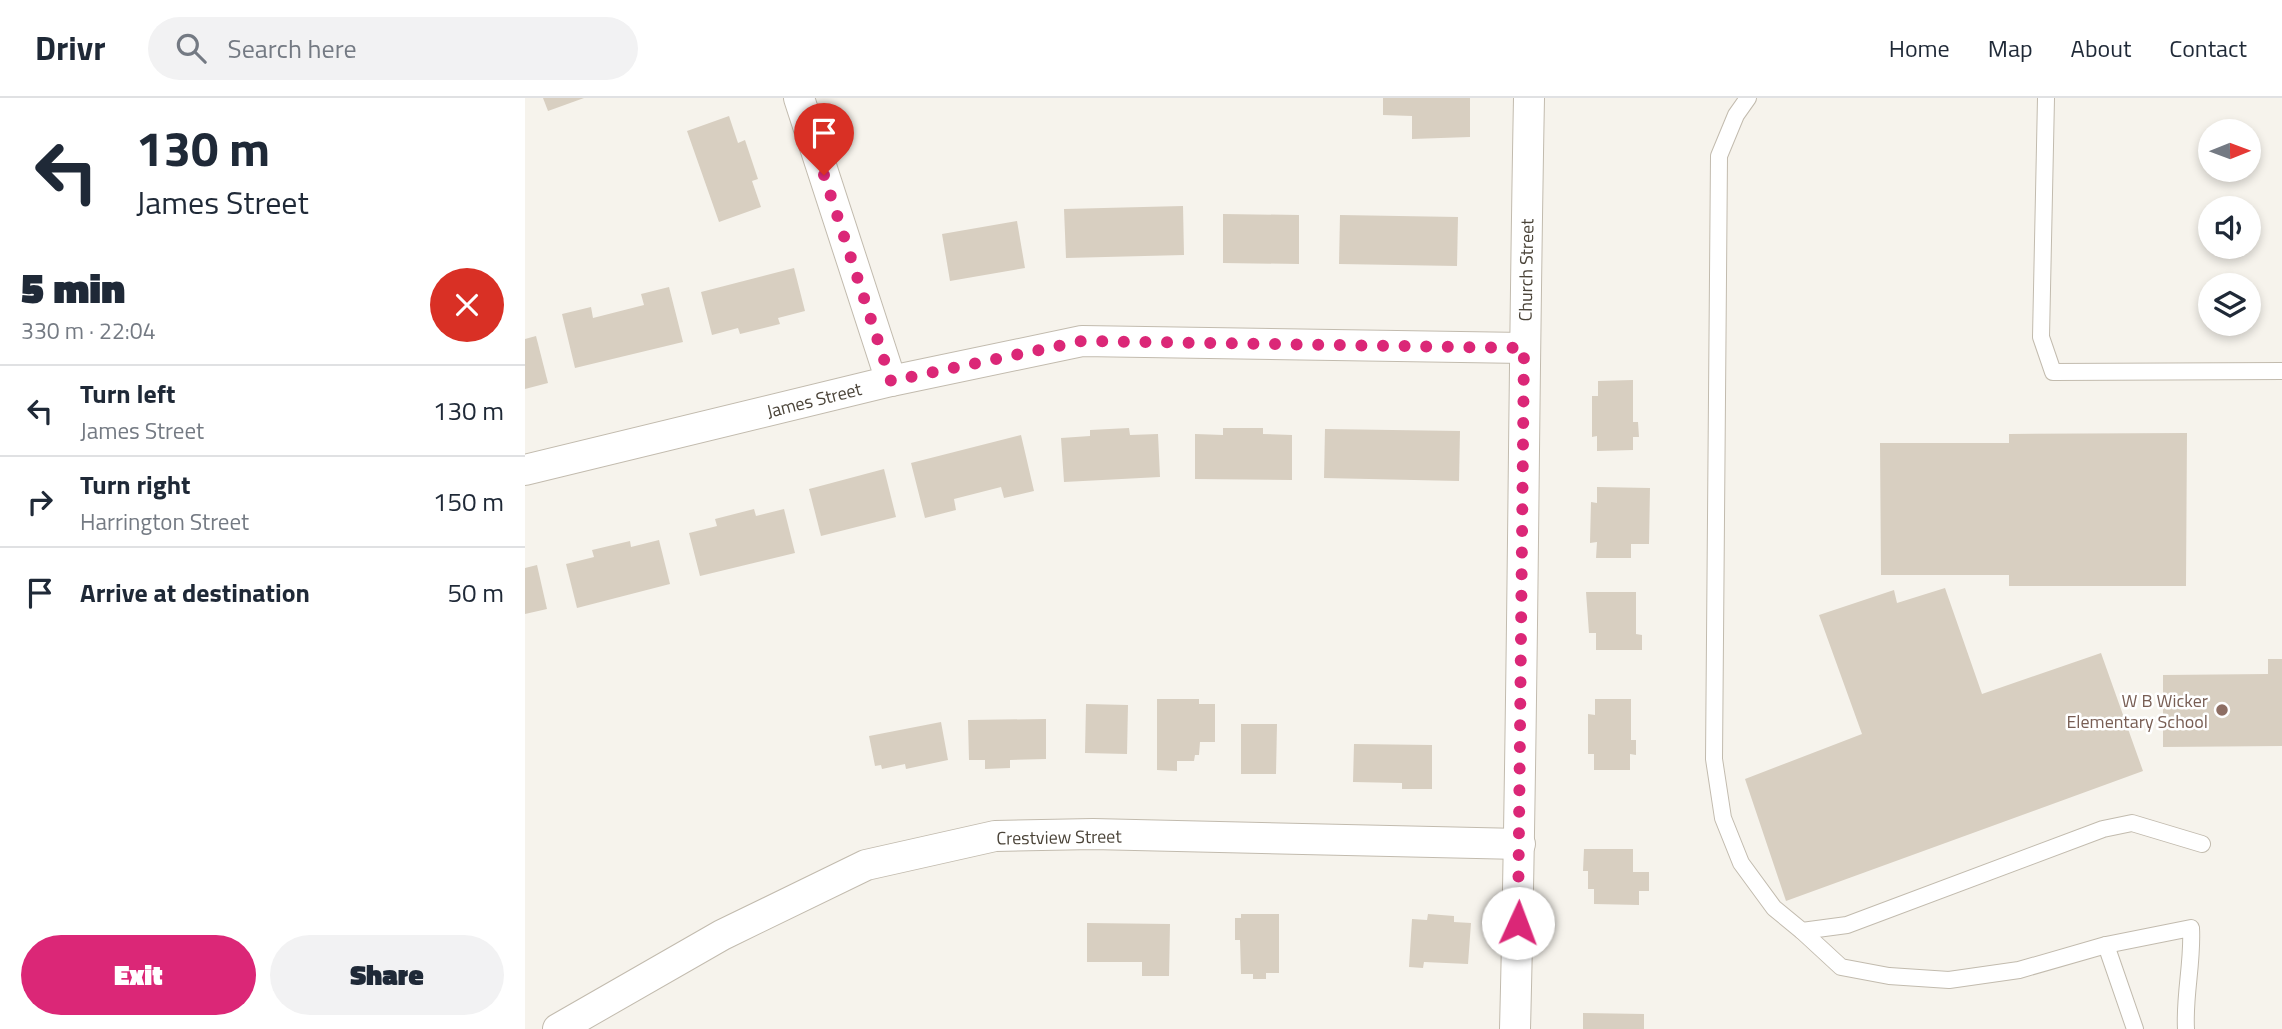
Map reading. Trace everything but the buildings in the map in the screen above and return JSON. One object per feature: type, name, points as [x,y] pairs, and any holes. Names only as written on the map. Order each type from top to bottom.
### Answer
[{"type":"street","points":[[799,98],[891,381]]},
{"type":"street","name":"Church Street","points":[[1515,1029],[1520,844],[1529,98]]},
{"type":"street","name":"James Street","points":[[525,470],[891,381],[1082,341],[1524,348]]},
{"type":"street","name":"Crestview Street","points":[[558,1029],[722,935],[866,864],[995,836],[1093,834],[1520,844]]},
{"type":"lane","points":[[1748,98],[1736,115],[1719,156],[1714,759],[1723,818],[1741,863],[1774,908],[1841,967],[1889,976],[1949,980],[2019,970],[2106,945],[2191,928],[2192,952],[2185,1014],[2186,1029]]},
{"type":"lane","points":[[2046,98],[2041,337],[2053,372],[2282,371]]},
{"type":"lane","points":[[1802,931],[1847,925],[2113,827],[2132,823],[2202,844]]},
{"type":"lane","points":[[2106,945],[2135,1029]]},
{"type":"place","name":"W B Wicker Elementary School","points":[[2222,710]]},
{"type":"route","points":[[824,175],[891,381],[1082,341],[1524,348],[1518,923]]}]
